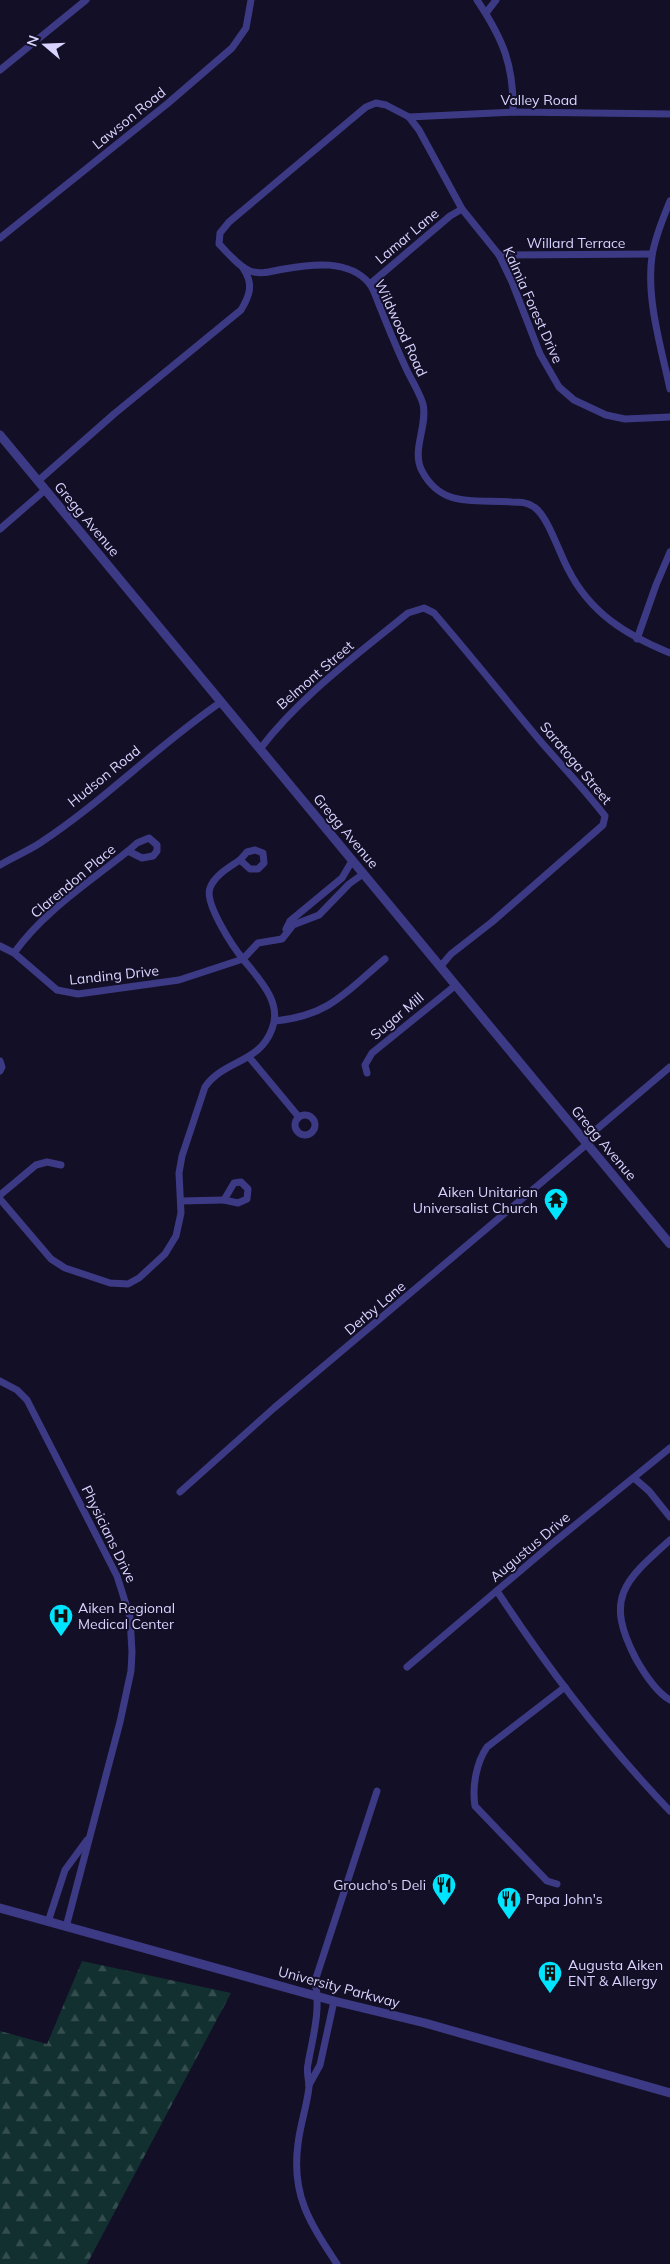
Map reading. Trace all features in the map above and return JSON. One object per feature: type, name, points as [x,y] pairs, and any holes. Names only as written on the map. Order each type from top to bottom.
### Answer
[{"type":"street","points":[[0,70],[86,0]]},
{"type":"street","name":"Lawson Road","points":[[0,238],[167,104],[232,48],[246,28],[251,0]]},
{"type":"street","points":[[477,0],[502,42],[510,66],[513,112]]},
{"type":"street","points":[[486,13],[496,0]]},
{"type":"street","name":"Kalmia Forest Drive","points":[[240,264],[219,244],[220,233],[229,222],[366,107],[381,103],[409,117],[419,130],[462,209],[499,255],[512,282],[540,354],[554,380],[566,394],[574,400],[606,415],[625,419],[670,417]]},
{"type":"street","name":"Valley Road","points":[[409,117],[513,112],[670,114]]},
{"type":"street","points":[[670,201],[652,254],[652,290],[670,389]]},
{"type":"street","name":"Lamar Lane","points":[[370,284],[450,216],[462,209]]},
{"type":"street","name":"Willard Terrace","points":[[499,255],[652,254]]},
{"type":"street","points":[[38,481],[114,414],[241,310],[248,299],[250,286],[247,274],[240,264]]},
{"type":"street","name":"Wildwood Road","points":[[240,264],[251,271],[263,273],[310,264],[330,265],[358,274],[370,284],[395,346],[422,403],[423,421],[418,463],[436,490],[467,502],[522,502],[538,510],[580,590],[609,621],[637,639],[670,653]]},
{"type":"street","name":"Gregg Avenue","points":[[0,436],[670,1244]]},
{"type":"street","points":[[0,529],[45,490]]},
{"type":"street","points":[[637,639],[670,552]]},
{"type":"street","name":"Saratoga Street","points":[[393,626],[419,608],[430,609],[491,679],[542,743],[586,792],[605,819],[603,825],[597,831],[452,954],[440,967]]},
{"type":"street","name":"Belmont Street","points":[[260,749],[280,723],[393,626]]},
{"type":"street","name":"Hudson Road","points":[[0,865],[40,843],[102,796],[198,718],[221,702]]},
{"type":"street","name":"Clarendon Place","points":[[14,953],[30,933],[56,908],[128,851]]},
{"type":"street","points":[[0,1199],[57,1264],[101,1281],[128,1284],[139,1278],[165,1254],[176,1236],[181,1201],[179,1173],[182,1156],[205,1087],[211,1078],[223,1068],[249,1057],[266,1042],[275,1021],[272,1004],[264,985],[243,959],[215,912],[209,898],[212,883],[240,860]]},
{"type":"street","points":[[282,939],[290,921],[342,878],[352,861]]},
{"type":"street","points":[[282,939],[293,925],[312,919],[325,911],[349,884],[363,874]]},
{"type":"street","name":"Landing Drive","points":[[0,946],[14,953],[57,990],[71,994],[179,980],[243,959],[258,943],[282,939]]},
{"type":"street","points":[[275,1021],[307,1016],[333,1004],[386,959]]},
{"type":"street","name":"Sugar Mill","points":[[367,1073],[365,1064],[372,1054],[456,985]]},
{"type":"street","points":[[249,1057],[298,1116]]},
{"type":"street","points":[[0,1061],[2,1066],[0,1071]]},
{"type":"street","name":"Derby Lane","points":[[180,1492],[274,1408],[670,1067]]},
{"type":"street","points":[[0,1195],[36,1166],[47,1162],[61,1165]]},
{"type":"street","points":[[181,1201],[224,1200]]},
{"type":"street","name":"Physicians Drive","points":[[0,1380],[17,1390],[27,1400],[117,1576],[130,1617],[131,1671],[66,1927]]},
{"type":"street","name":"Augustus Drive","points":[[407,1667],[670,1448]]},
{"type":"street","points":[[634,1478],[649,1490],[670,1517]]},
{"type":"street","points":[[670,1540],[630,1578],[622,1593],[619,1609],[625,1638],[640,1666],[663,1695],[670,1700]]},
{"type":"street","points":[[496,1591],[565,1687],[640,1780],[670,1811]]},
{"type":"street","points":[[556,1884],[547,1881],[475,1806],[473,1794],[481,1757],[487,1747],[565,1687]]},
{"type":"street","points":[[337,2264],[310,2223],[298,2187],[298,2143],[309,2085],[307,2067],[316,2022],[318,1996],[315,1981],[377,1791]]},
{"type":"street","name":"Physicians Drive","points":[[48,1922],[65,1870],[89,1838]]},
{"type":"street","name":"University Parkway","points":[[0,1908],[334,2001],[425,2023],[670,2093]]},
{"type":"street","points":[[309,2085],[320,2065],[334,2001]]},
{"type":"green space","points":[[82,1961],[231,1993],[87,2264],[0,2264],[0,2031],[47,2044]]},
{"type":"place","name":"Aiken Unitarian Universalist Church","points":[[556,1221]]},
{"type":"place","name":"Aiken Regional Medical Center","points":[[61,1637]]},
{"type":"place","name":"Groucho's Deli","points":[[444,1906]]},
{"type":"place","name":"Papa John's","points":[[509,1920]]},
{"type":"place","name":"Augusta Aiken ENT & Allergy","points":[[550,1994]]}]
